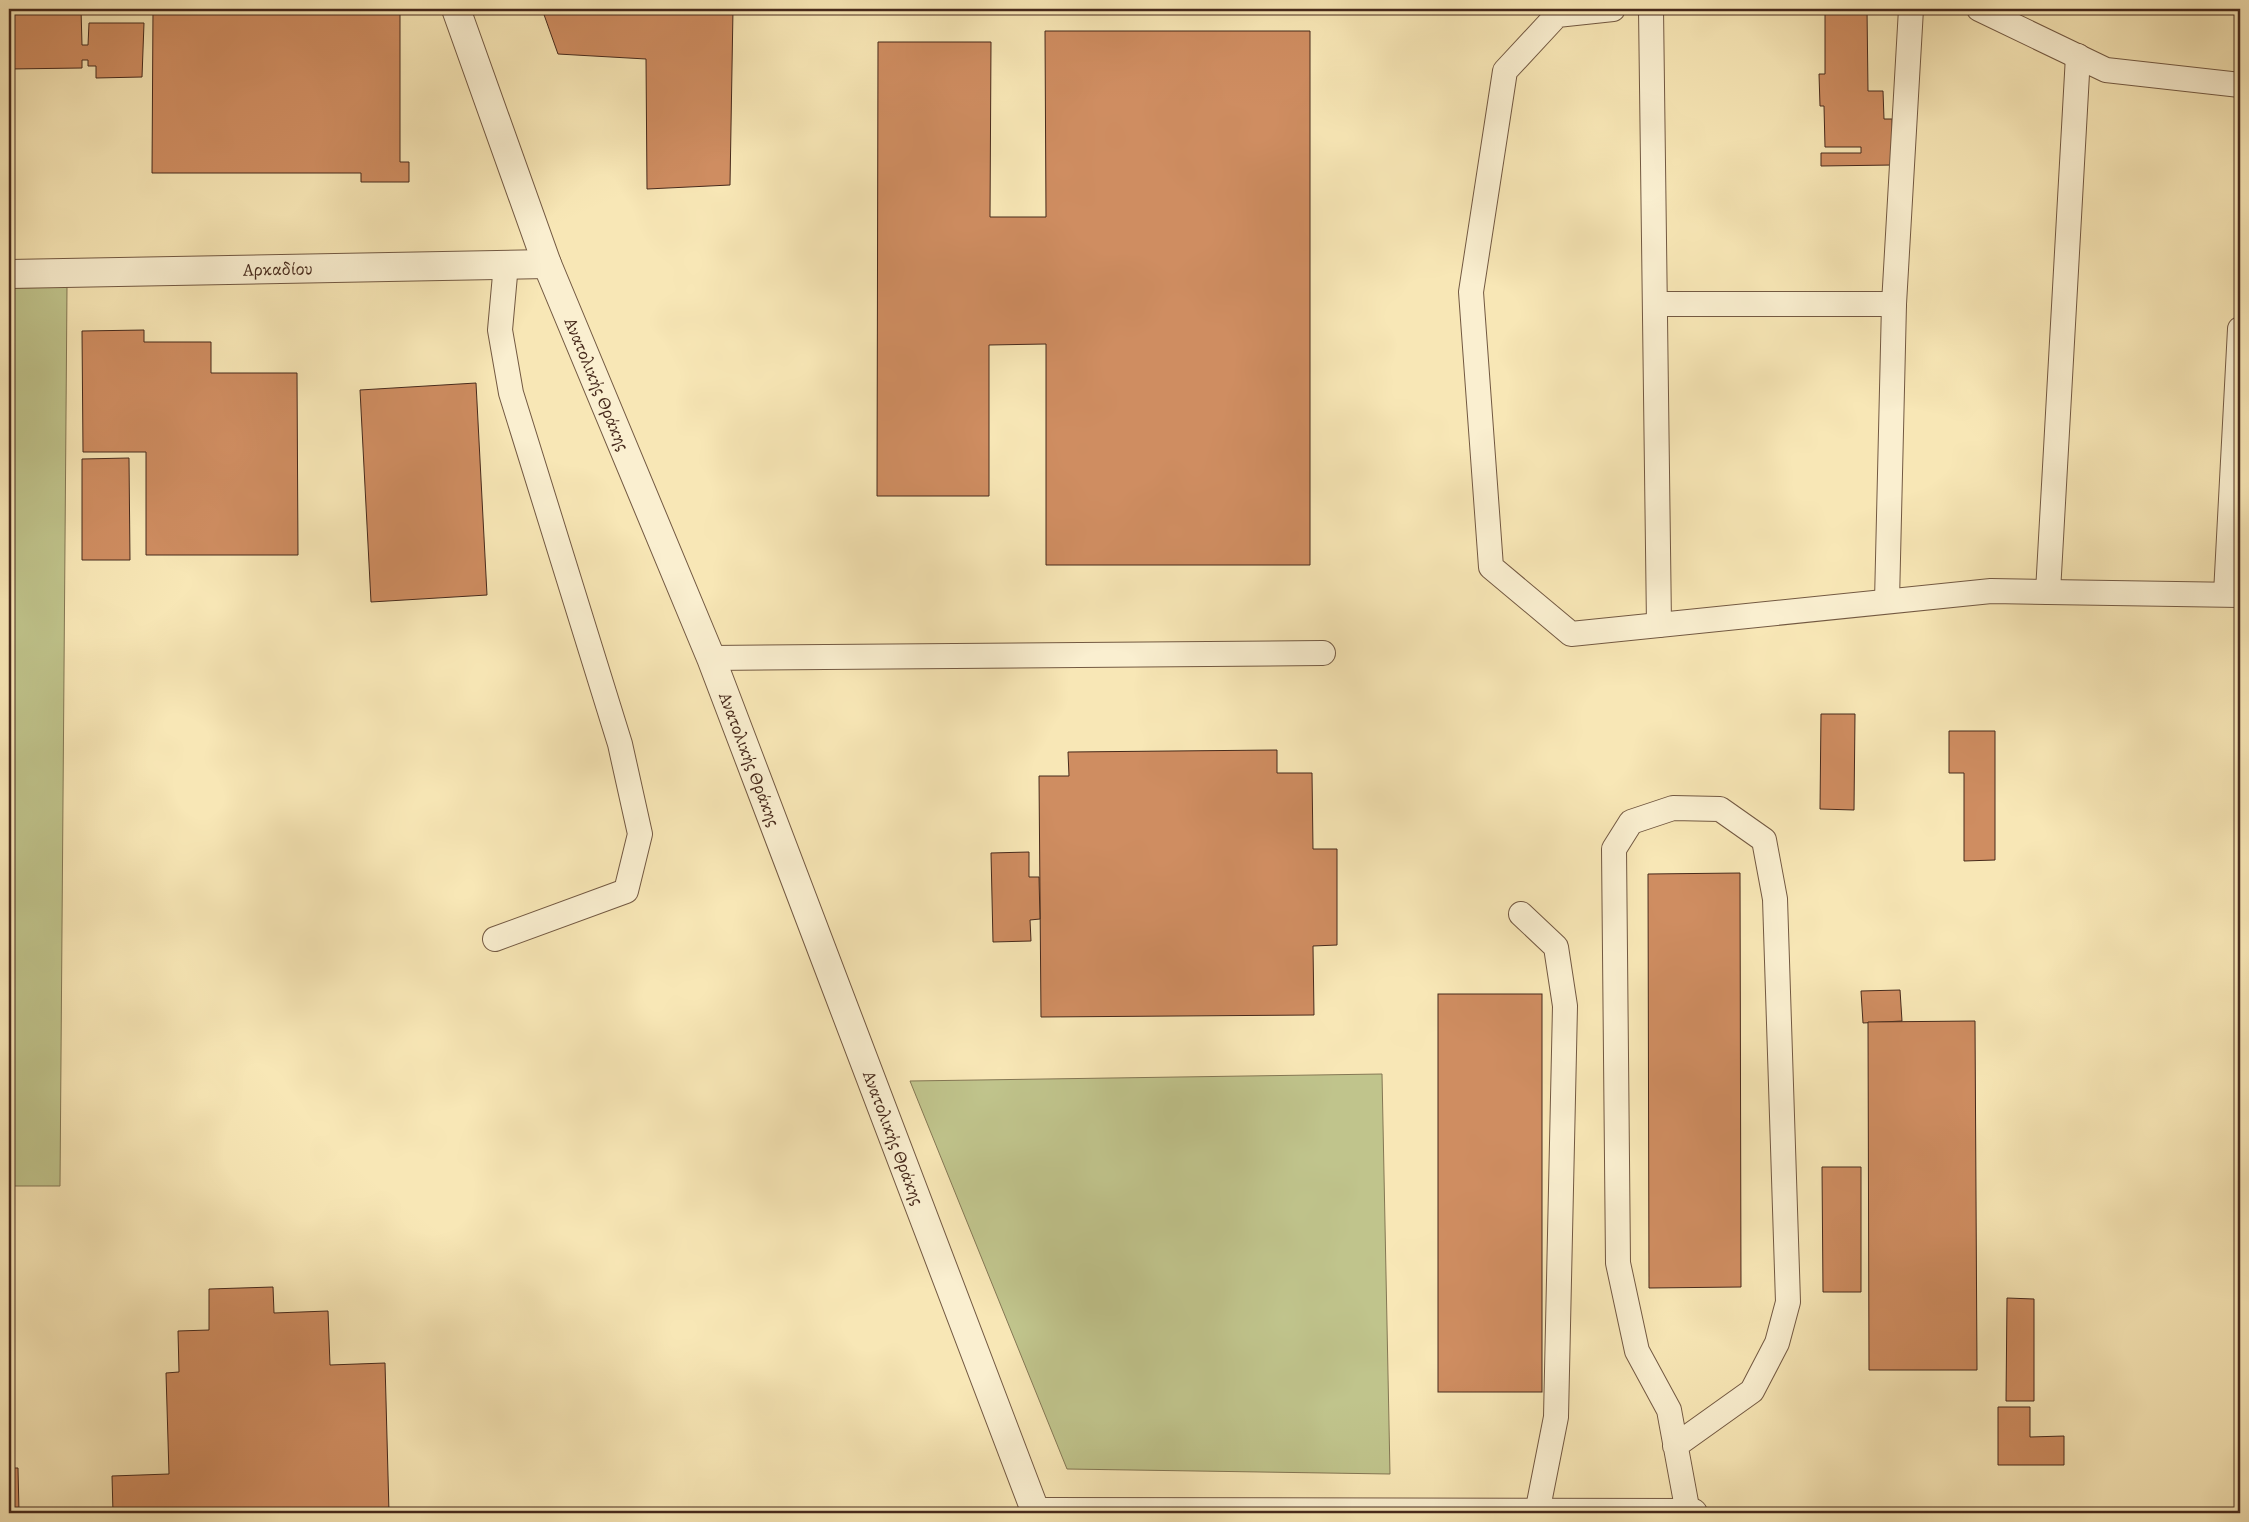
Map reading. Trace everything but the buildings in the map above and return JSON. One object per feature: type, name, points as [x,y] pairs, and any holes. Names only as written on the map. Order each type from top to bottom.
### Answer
[{"type":"street","name":"Ανατολικής Θράκης","points":[[456,9],[546,264],[711,658],[1035,1512]]},
{"type":"street","name":"Αρκαδίου","points":[[9,274],[546,264]]},
{"type":"street","points":[[1035,1512],[1693,1513]]},
{"type":"lane","points":[[1613,9],[1555,12],[1505,71],[1471,292],[1491,566],[1571,634],[1991,591],[2233,594],[2240,329]]},
{"type":"lane","points":[[1651,9],[1659,625]]},
{"type":"lane","points":[[1887,601],[1894,304],[1912,9]]},
{"type":"lane","points":[[1979,9],[2106,70],[2240,85]]},
{"type":"lane","points":[[2048,592],[2078,56]]},
{"type":"lane","points":[[495,939],[626,891],[640,834],[620,744],[511,393],[500,330],[506,264]]},
{"type":"lane","points":[[1655,304],[1894,304]]},
{"type":"lane","points":[[711,658],[1323,654]]},
{"type":"lane","points":[[1675,1446],[1752,1391],[1777,1343],[1788,1302],[1775,899],[1764,840],[1720,809],[1673,808],[1632,822],[1614,849],[1618,1263],[1637,1351],[1669,1410],[1675,1446],[1688,1513]]},
{"type":"lane","points":[[1521,914],[1556,947],[1565,1006],[1556,1417],[1537,1513]]},
{"type":"green space","points":[[67,287],[60,1186],[9,1186],[9,288]]},
{"type":"green space","points":[[1382,1074],[1390,1474],[1067,1469],[910,1081]]}]
